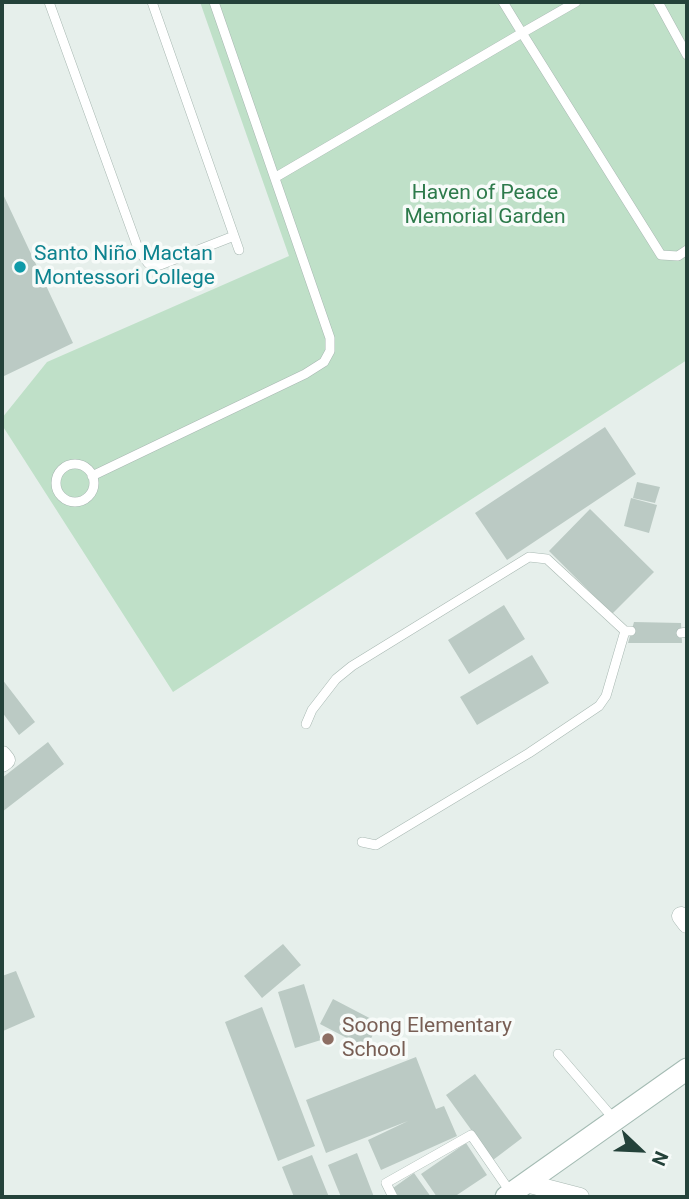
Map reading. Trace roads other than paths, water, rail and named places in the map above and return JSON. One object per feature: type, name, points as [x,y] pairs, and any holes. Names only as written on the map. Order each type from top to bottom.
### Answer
[{"type":"street","points":[[2,755],[6,760],[2,763]]},
{"type":"street","points":[[515,1191],[613,1118],[687,1069]]},
{"type":"street","points":[[515,1191],[580,1197]]},
{"type":"lane","points":[[49,2],[139,251],[148,263],[160,265],[234,236]]},
{"type":"lane","points":[[152,2],[239,250]]},
{"type":"lane","points":[[92,476],[324,362],[330,351],[330,338],[214,2]]},
{"type":"lane","points":[[503,2],[662,255],[678,256],[687,250]]},
{"type":"lane","points":[[276,177],[576,2]]},
{"type":"lane","points":[[658,2],[687,55]]},
{"type":"lane","points":[[69,465],[83,466],[92,476],[92,489],[83,500],[67,500],[57,488],[58,474],[69,465]]},
{"type":"lane","points":[[306,724],[312,710],[336,679],[352,666],[529,557],[547,559],[628,631],[606,696],[599,706],[529,753],[376,845],[362,842]]},
{"type":"lane","points":[[558,1054],[613,1118]]},
{"type":"lane","points":[[393,1197],[386,1183],[471,1135],[515,1191]]},
{"type":"place","name":"Santo Niño Mactan Montessori College","points":[[20,267]]},
{"type":"place","name":"Soong Elementary School","points":[[328,1039]]},
{"type":"park label","name":"Haven of Peace Memorial Garden","points":[[485,206]]}]
